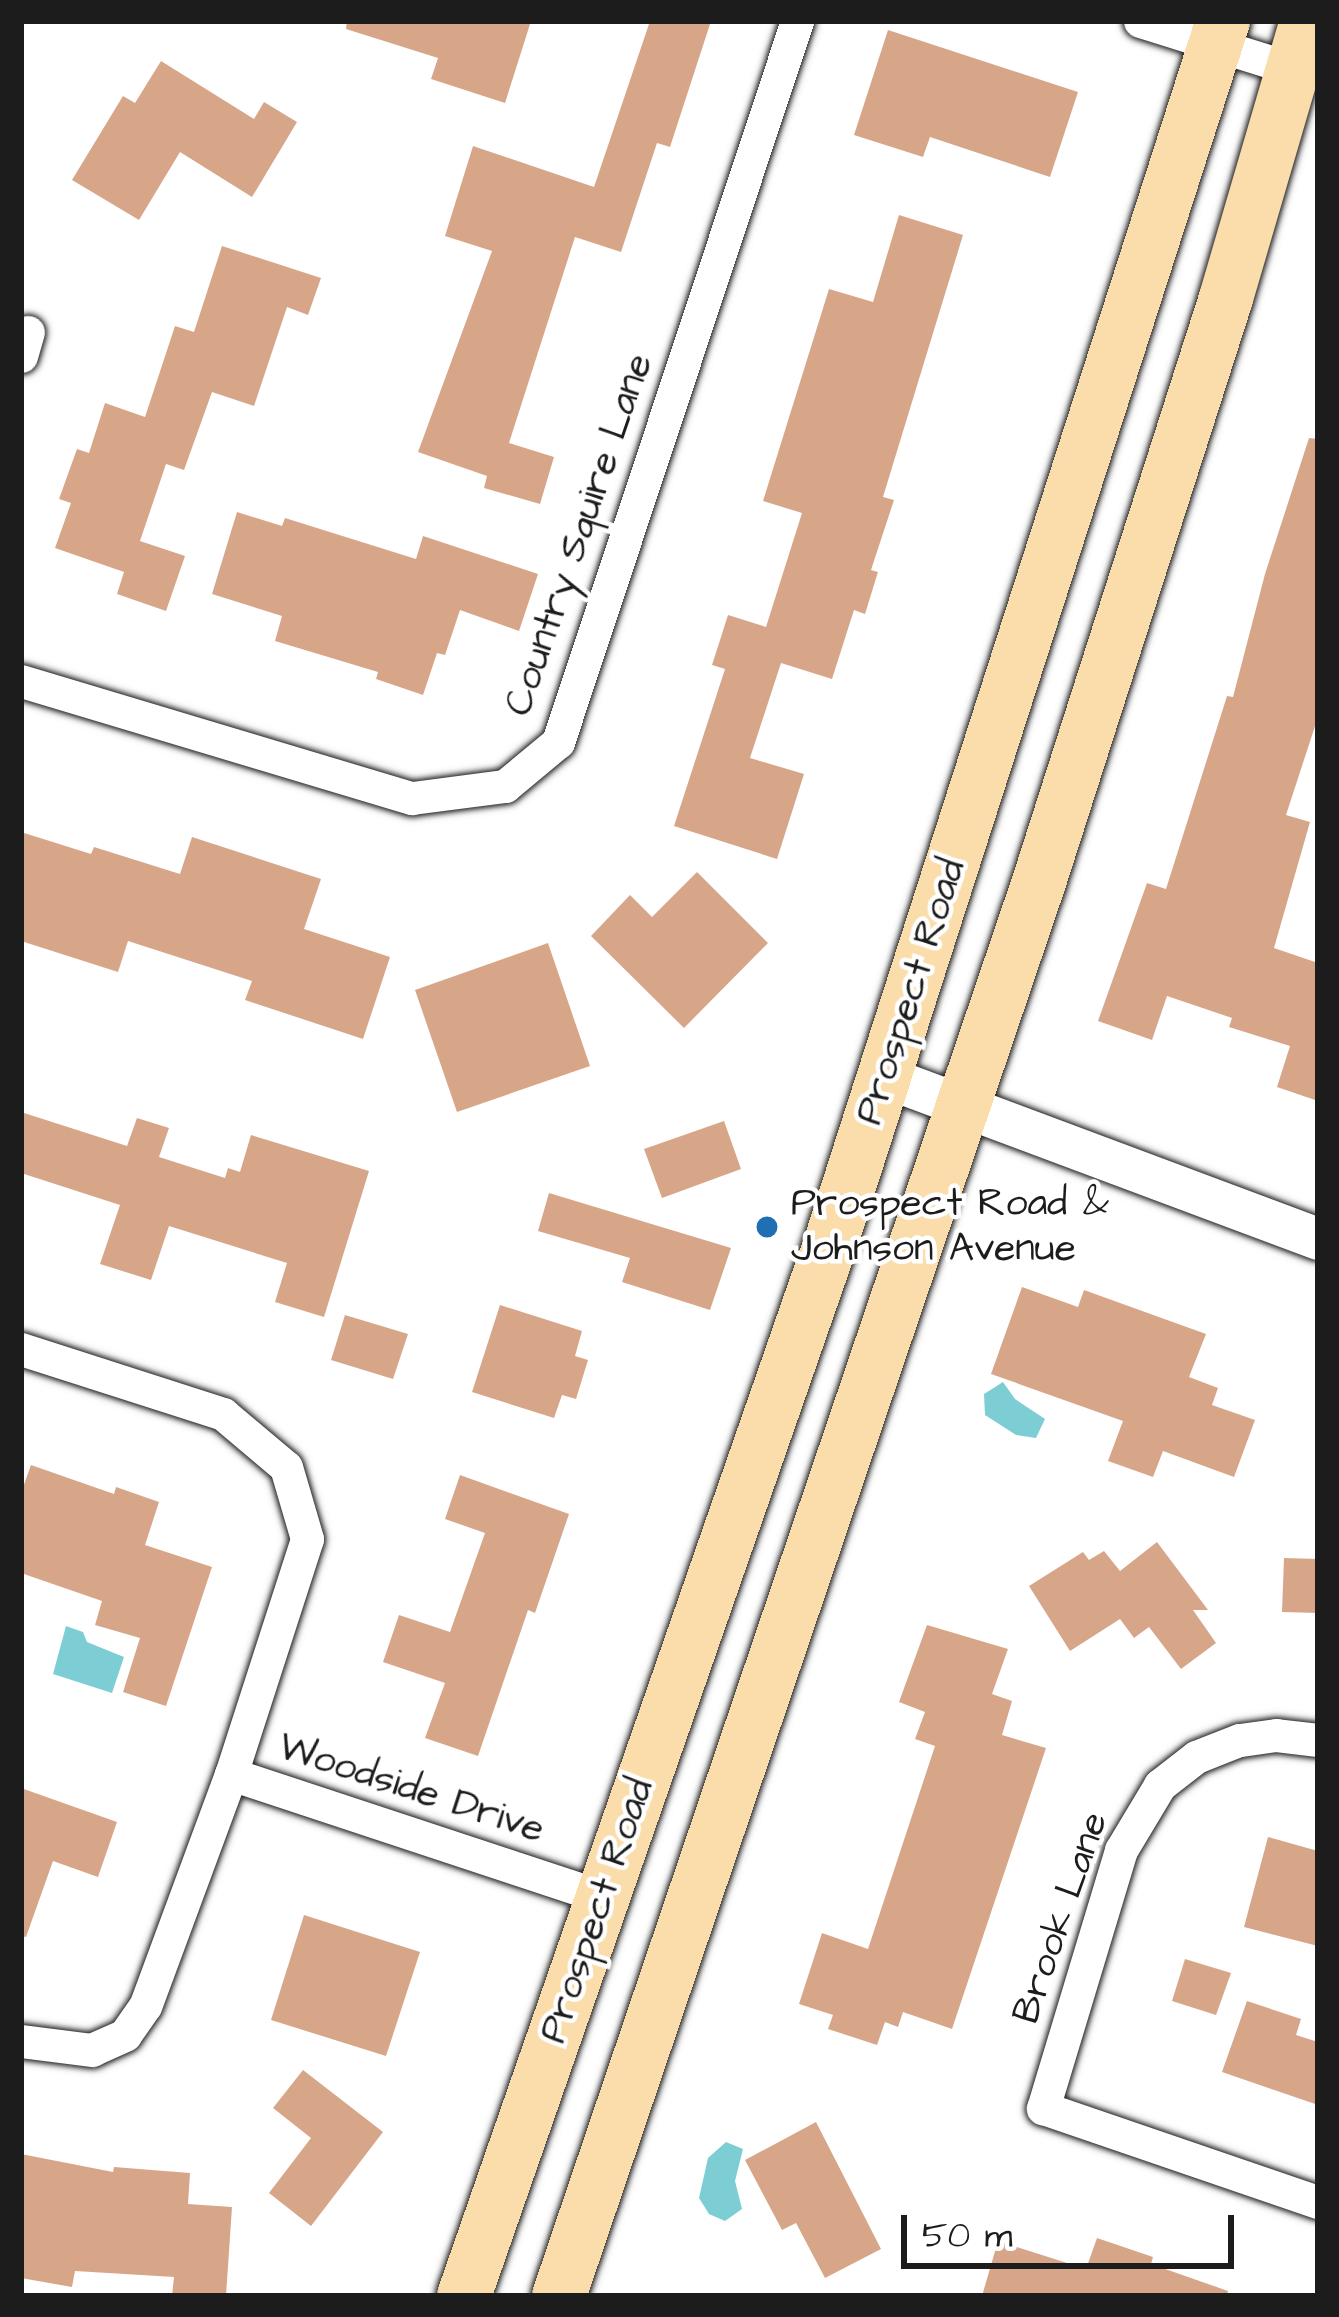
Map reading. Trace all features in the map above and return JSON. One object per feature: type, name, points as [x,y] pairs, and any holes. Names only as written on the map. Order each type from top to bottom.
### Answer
[{"type":"main road","name":"Prospect Road","points":[[464,2296],[885,1077],[1220,33]]},
{"type":"main road","name":"Prospect Road","points":[[559,2296],[962,1106],[1197,388],[1300,45]]},
{"type":"street","name":"Country Squire Lane","points":[[21,680],[412,798],[505,786],[558,742],[797,21]]},
{"type":"street","points":[[1140,21],[1300,45]]},
{"type":"street","points":[[885,1077],[1318,1239]]},
{"type":"street","name":"Woodside Drive","points":[[21,1349],[223,1414],[286,1468],[308,1539],[231,1774],[603,1897]]},
{"type":"street","name":"Brook Lane","points":[[1318,1740],[1276,1735],[1239,1740],[1196,1757],[1160,1784],[1121,1850],[1043,2108],[1318,2202]]},
{"type":"street","points":[[21,2041],[92,2050],[125,2036],[145,2006],[231,1774]]},
{"type":"water","points":[[1003,1382],[1015,1399],[1045,1419],[1036,1438],[1016,1435],[985,1415],[984,1394]]},
{"type":"water","points":[[66,1626],[83,1632],[87,1642],[124,1657],[112,1693],[53,1674]]},
{"type":"water","points":[[726,2142],[743,2149],[735,2181],[742,2209],[725,2221],[709,2214],[699,2198],[708,2158]]},
{"type":"building","points":[[347,21],[531,21],[505,103],[431,79],[438,58],[346,29]]},
{"type":"building","points":[[650,21],[711,21],[670,147],[657,143],[621,252],[575,237],[509,443],[554,457],[540,504],[484,488],[487,476],[418,452],[492,251],[445,236],[473,146],[594,187]]},
{"type":"building","points":[[888,30],[1078,92],[1050,177],[930,137],[923,157],[854,135]]},
{"type":"building","points":[[161,61],[254,119],[264,102],[297,122],[252,197],[180,152],[139,220],[72,180],[123,96],[135,103]]},
{"type":"building","points":[[899,215],[963,235],[883,497],[894,500],[871,570],[878,572],[865,614],[854,610],[832,679],[781,663],[750,758],[804,774],[777,859],[674,826],[725,669],[712,665],[728,615],[766,627],[802,513],[763,501],[829,289],[873,302]]},
{"type":"building","points":[[222,246],[321,278],[308,315],[287,307],[254,406],[212,392],[184,470],[166,464],[140,541],[185,556],[166,611],[117,594],[124,572],[55,548],[71,503],[59,499],[77,449],[89,453],[105,403],[145,417],[175,326],[194,332]]},
{"type":"building","points":[[1309,438],[1318,439],[1318,717],[1286,815],[1310,822],[1274,948],[1318,963],[1318,1101],[1277,1087],[1290,1046],[1229,1027],[1232,1018],[1167,996],[1152,1040],[1098,1021],[1147,883],[1166,889],[1227,696],[1233,697],[1265,574]]},
{"type":"building","points":[[237,512],[282,526],[285,518],[416,559],[423,536],[538,574],[519,631],[460,610],[445,655],[437,653],[423,695],[376,679],[378,672],[275,641],[282,616],[212,594]]},
{"type":"building","points":[[21,832],[91,854],[94,847],[180,874],[192,837],[321,879],[304,929],[390,957],[363,1039],[245,1000],[252,981],[128,941],[118,972],[21,941]]},
{"type":"building","points":[[697,872],[768,943],[684,1028],[591,936],[630,895],[652,917]]},
{"type":"building","points":[[548,943],[590,1066],[457,1112],[415,990]]},
{"type":"building","points":[[21,1112],[127,1146],[137,1118],[169,1128],[159,1157],[225,1178],[228,1168],[240,1172],[251,1135],[369,1171],[324,1317],[275,1302],[287,1263],[169,1226],[151,1280],[100,1264],[120,1205],[21,1173]]},
{"type":"building","points":[[724,1121],[741,1169],[662,1198],[644,1149]]},
{"type":"building","points":[[549,1193],[731,1248],[710,1310],[622,1282],[630,1258],[538,1231]]},
{"type":"building","points":[[1022,1287],[1078,1307],[1084,1290],[1206,1334],[1189,1377],[1218,1388],[1212,1405],[1255,1420],[1234,1477],[1163,1451],[1153,1477],[1108,1461],[1123,1421],[991,1374]]},
{"type":"building","points":[[500,1305],[582,1331],[575,1356],[588,1360],[576,1399],[562,1395],[554,1418],[472,1392]]},
{"type":"building","points":[[345,1315],[408,1334],[393,1379],[331,1360]]},
{"type":"building","points":[[31,1465],[114,1494],[116,1487],[159,1502],[145,1545],[212,1567],[166,1706],[123,1692],[140,1638],[95,1625],[102,1601],[21,1573],[21,1493]]},
{"type":"building","points":[[460,1475],[569,1514],[535,1613],[528,1610],[478,1756],[425,1738],[445,1683],[383,1662],[399,1615],[450,1632],[485,1533],[445,1519]]},
{"type":"building","points":[[1157,1542],[1208,1610],[1193,1610],[1216,1643],[1181,1669],[1149,1627],[1134,1638],[1120,1619],[1070,1651],[1029,1586],[1083,1552],[1089,1560],[1104,1551],[1120,1571]]},
{"type":"building","points":[[1284,1558],[1318,1559],[1318,1613],[1282,1612]]},
{"type":"building","points":[[927,1625],[1008,1649],[992,1694],[1012,1701],[1002,1735],[1046,1748],[952,2029],[903,2012],[898,2027],[885,2022],[877,2045],[828,2029],[833,2015],[799,2004],[822,1933],[868,1949],[935,1746],[915,1739],[925,1712],[899,1702]]},
{"type":"building","points":[[21,1788],[117,1822],[98,1877],[53,1861],[26,1937],[21,1936]]},
{"type":"building","points":[[1268,1837],[1318,1851],[1318,1946],[1244,1927]]},
{"type":"building","points":[[304,1915],[420,1952],[386,2056],[271,2020]]},
{"type":"building","points":[[1185,1959],[1231,1973],[1216,2015],[1172,2001]]},
{"type":"building","points":[[1247,2001],[1301,2019],[1296,2035],[1318,2042],[1318,2105],[1222,2072]]},
{"type":"building","points":[[303,2070],[383,2132],[311,2226],[269,2193],[311,2138],[273,2108]]},
{"type":"building","points":[[816,2122],[881,2249],[825,2278],[796,2223],[782,2230],[745,2160]]},
{"type":"building","points":[[21,2154],[113,2172],[114,2167],[190,2173],[188,2204],[232,2207],[226,2296],[172,2296],[174,2277],[75,2271],[72,2287],[21,2278]]},
{"type":"building","points":[[1097,2238],[1153,2257],[1151,2264],[1228,2291],[1227,2296],[982,2296],[998,2241],[1086,2269]]},
{"type":"place","name":"Prospect Road & Johnson Avenue","points":[[767,1227]]}]
